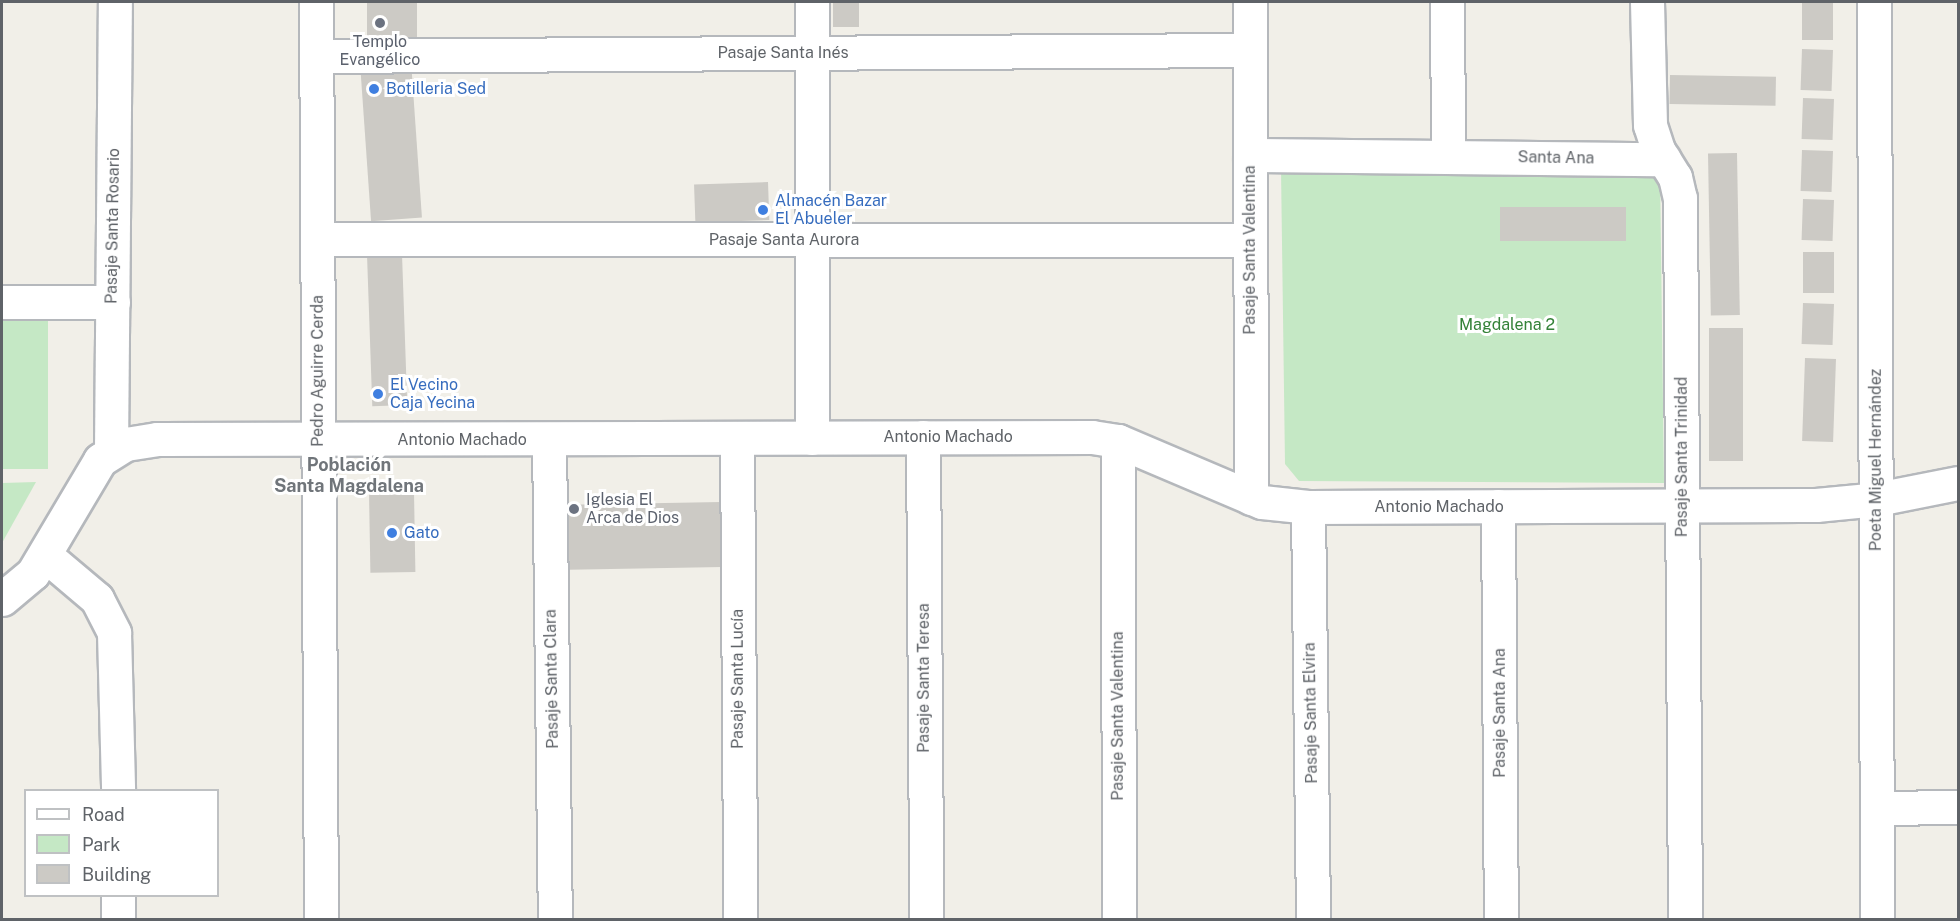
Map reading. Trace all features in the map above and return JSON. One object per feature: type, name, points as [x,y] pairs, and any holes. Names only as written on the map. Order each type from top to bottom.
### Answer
[{"type":"street","name":"Pasaje Santa Rosario","points":[[111,451],[115,2]]},
{"type":"street","name":"Pedro Aguirre Cerda","points":[[316,2],[321,920]]},
{"type":"street","points":[[812,2],[812,438]]},
{"type":"street","name":"Pasaje Santa Valentina","points":[[1250,2],[1251,498]]},
{"type":"street","points":[[1447,2],[1448,157]]},
{"type":"street","name":"Pasaje Santa Trinidad","points":[[1647,2],[1650,125],[1664,159],[1675,177],[1680,198],[1685,920]]},
{"type":"street","name":"Poeta Miguel Hernández","points":[[1874,2],[1877,920]]},
{"type":"street","name":"Pasaje Santa Inés","points":[[316,56],[1250,50]]},
{"type":"street","name":"Santa Ana","points":[[1250,155],[1664,159]]},
{"type":"street","name":"Pasaje Santa Aurora","points":[[317,239],[1250,240]]},
{"type":"street","points":[[2,302],[112,302]]},
{"type":"street","name":"Antonio Machado","points":[[2,599],[33,573],[90,471],[111,451],[126,444],[157,439],[1077,436],[1118,441],[1251,498],[1308,507],[1816,505],[1877,499],[1959,483]]},
{"type":"street","name":"Pasaje Santa Teresa","points":[[923,437],[926,920]]},
{"type":"street","name":"Pasaje Santa Lucía","points":[[736,438],[740,920]]},
{"type":"street","name":"Pasaje Santa Clara","points":[[549,439],[555,920]]},
{"type":"street","name":"Pasaje Santa Valentina","points":[[1118,441],[1119,920]]},
{"type":"street","name":"Pasaje Santa Ana","points":[[1498,506],[1501,920]]},
{"type":"street","name":"Pasaje Santa Elvira","points":[[1308,507],[1313,920]]},
{"type":"street","points":[[45,555],[97,599],[114,633],[118,789]]},
{"type":"street","points":[[1876,808],[1959,807]]},
{"type":"street","points":[[118,897],[118,920]]},
{"type":"green space","name":"Magdalena 2","points":[[1281,169],[1660,171],[1664,483],[1299,481],[1285,464]]},
{"type":"green space","points":[[2,318],[48,318],[48,469],[2,469]]},
{"type":"green space","points":[[36,482],[2,543],[2,483]]},
{"type":"building","points":[[367,2],[417,2],[417,37],[367,37]]},
{"type":"building","points":[[833,2],[859,2],[859,27],[833,27]]},
{"type":"building","points":[[1802,2],[1833,2],[1833,40],[1802,40]]},
{"type":"building","points":[[1802,49],[1833,50],[1832,91],[1801,90]]},
{"type":"building","points":[[411,61],[422,218],[371,221],[360,65]]},
{"type":"building","points":[[1670,75],[1776,77],[1775,106],[1669,104]]},
{"type":"building","points":[[1803,98],[1834,99],[1833,140],[1802,139]]},
{"type":"building","points":[[1802,150],[1833,151],[1832,192],[1801,191]]},
{"type":"building","points":[[1737,153],[1740,315],[1711,315],[1708,154]]},
{"type":"building","points":[[768,182],[769,220],[695,223],[694,185]]},
{"type":"building","points":[[1803,199],[1834,200],[1833,241],[1802,240]]},
{"type":"building","points":[[1500,207],[1626,207],[1626,241],[1500,241]]},
{"type":"building","points":[[1803,252],[1834,252],[1834,293],[1803,293]]},
{"type":"building","points":[[402,254],[407,405],[372,406],[367,255]]},
{"type":"building","points":[[1803,303],[1834,304],[1833,345],[1802,344]]},
{"type":"building","points":[[1709,328],[1743,328],[1743,461],[1709,461]]},
{"type":"building","points":[[1805,358],[1836,359],[1833,442],[1802,441]]},
{"type":"building","name":"Gato","points":[[414,492],[415,572],[370,573],[369,493]]},
{"type":"building","points":[[721,502],[722,567],[569,570],[568,505]]},
{"type":"place","name":"Templo Evangélico","points":[[380,23]]},
{"type":"place","name":"Botilleria Sed","points":[[374,89]]},
{"type":"place","name":"Almacén Bazar El Abueler","points":[[763,210]]},
{"type":"place","name":"El Vecino Caja Yecina","points":[[378,394]]},
{"type":"place","name":"Iglesia El Arca de Dios","points":[[574,509]]},
{"type":"place","name":"Gato","points":[[392,533]]},
{"type":"district","name":"Población Santa Magdalena","points":[[349,476]]}]
